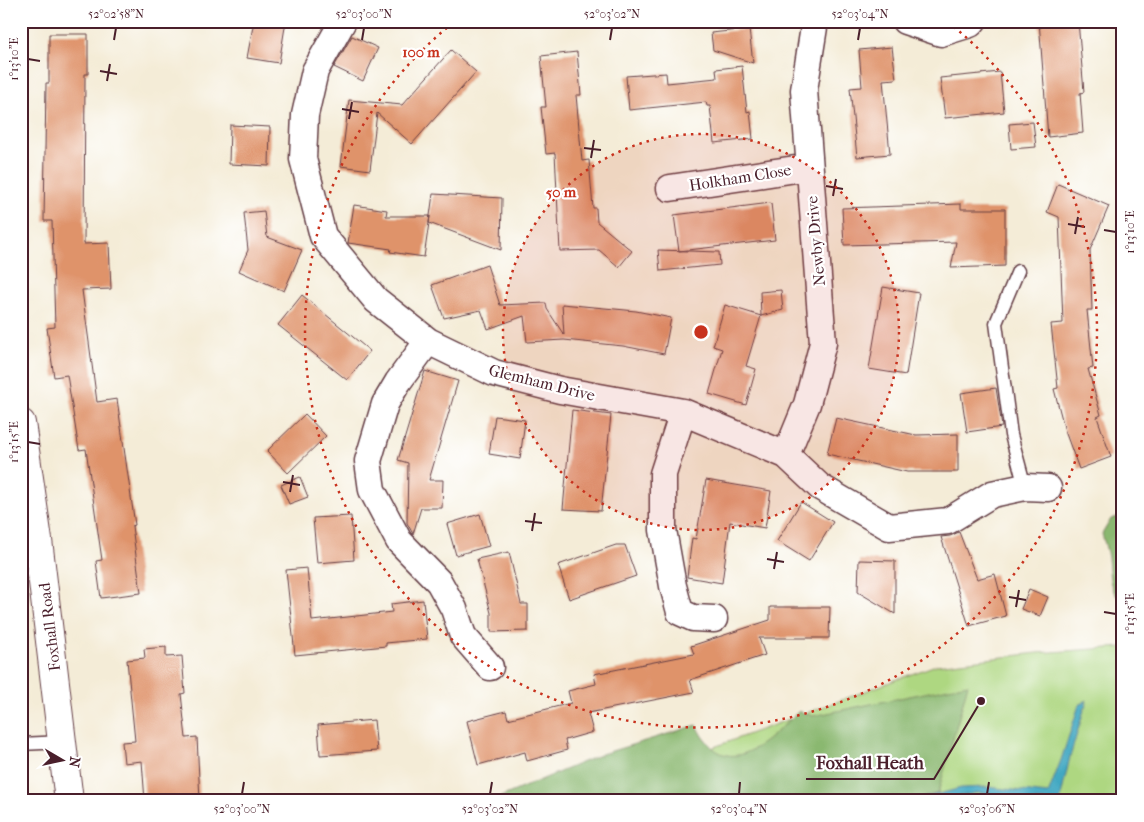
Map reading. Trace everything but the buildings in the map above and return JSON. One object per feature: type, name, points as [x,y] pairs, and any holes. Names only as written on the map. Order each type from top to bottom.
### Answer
[{"type":"street","name":"Glemham Drive","points":[[344,21],[316,71],[305,115],[303,159],[323,236],[376,300],[428,341],[494,373],[560,390],[684,412],[786,455]]},
{"type":"street","name":"Newby Drive","points":[[786,455],[807,404],[823,343],[804,90],[815,21]]},
{"type":"street","points":[[905,21],[941,33],[970,24],[973,21]]},
{"type":"street","name":"Holkham Close","points":[[670,188],[809,166]]},
{"type":"street","points":[[428,341],[398,382],[385,404],[368,461],[372,490],[400,541],[438,582],[454,609],[464,636],[490,667]]},
{"type":"street","points":[[684,412],[663,474],[663,530],[673,586],[680,612],[693,618],[714,619]]},
{"type":"street","name":"Foxhall Road","points":[[21,423],[38,540],[69,801]]},
{"type":"street","points":[[786,455],[820,487],[889,527],[948,521],[992,494],[1036,488]]},
{"type":"lane","points":[[1018,271],[996,323],[1011,435],[1036,488]]},
{"type":"lane","points":[[21,744],[63,742]]},
{"type":"green space","points":[[1123,515],[1123,603],[1112,588],[1108,555],[1102,534],[1111,519]]},
{"type":"green space","points":[[1123,647],[1123,801],[568,801],[936,665],[1037,653]]},
{"type":"green space","points":[[968,684],[938,793],[912,801],[491,801],[602,754],[697,725],[708,743],[721,753],[734,755],[747,752],[761,745],[799,711],[813,716]]},
{"type":"water","points":[[1087,700],[1070,757],[1060,801],[1023,801],[1002,794],[977,793],[933,801],[912,801],[961,788],[987,787],[1048,794],[1079,705]]},
{"type":"place","name":"Foxhall Heath","points":[[981,701]]}]
